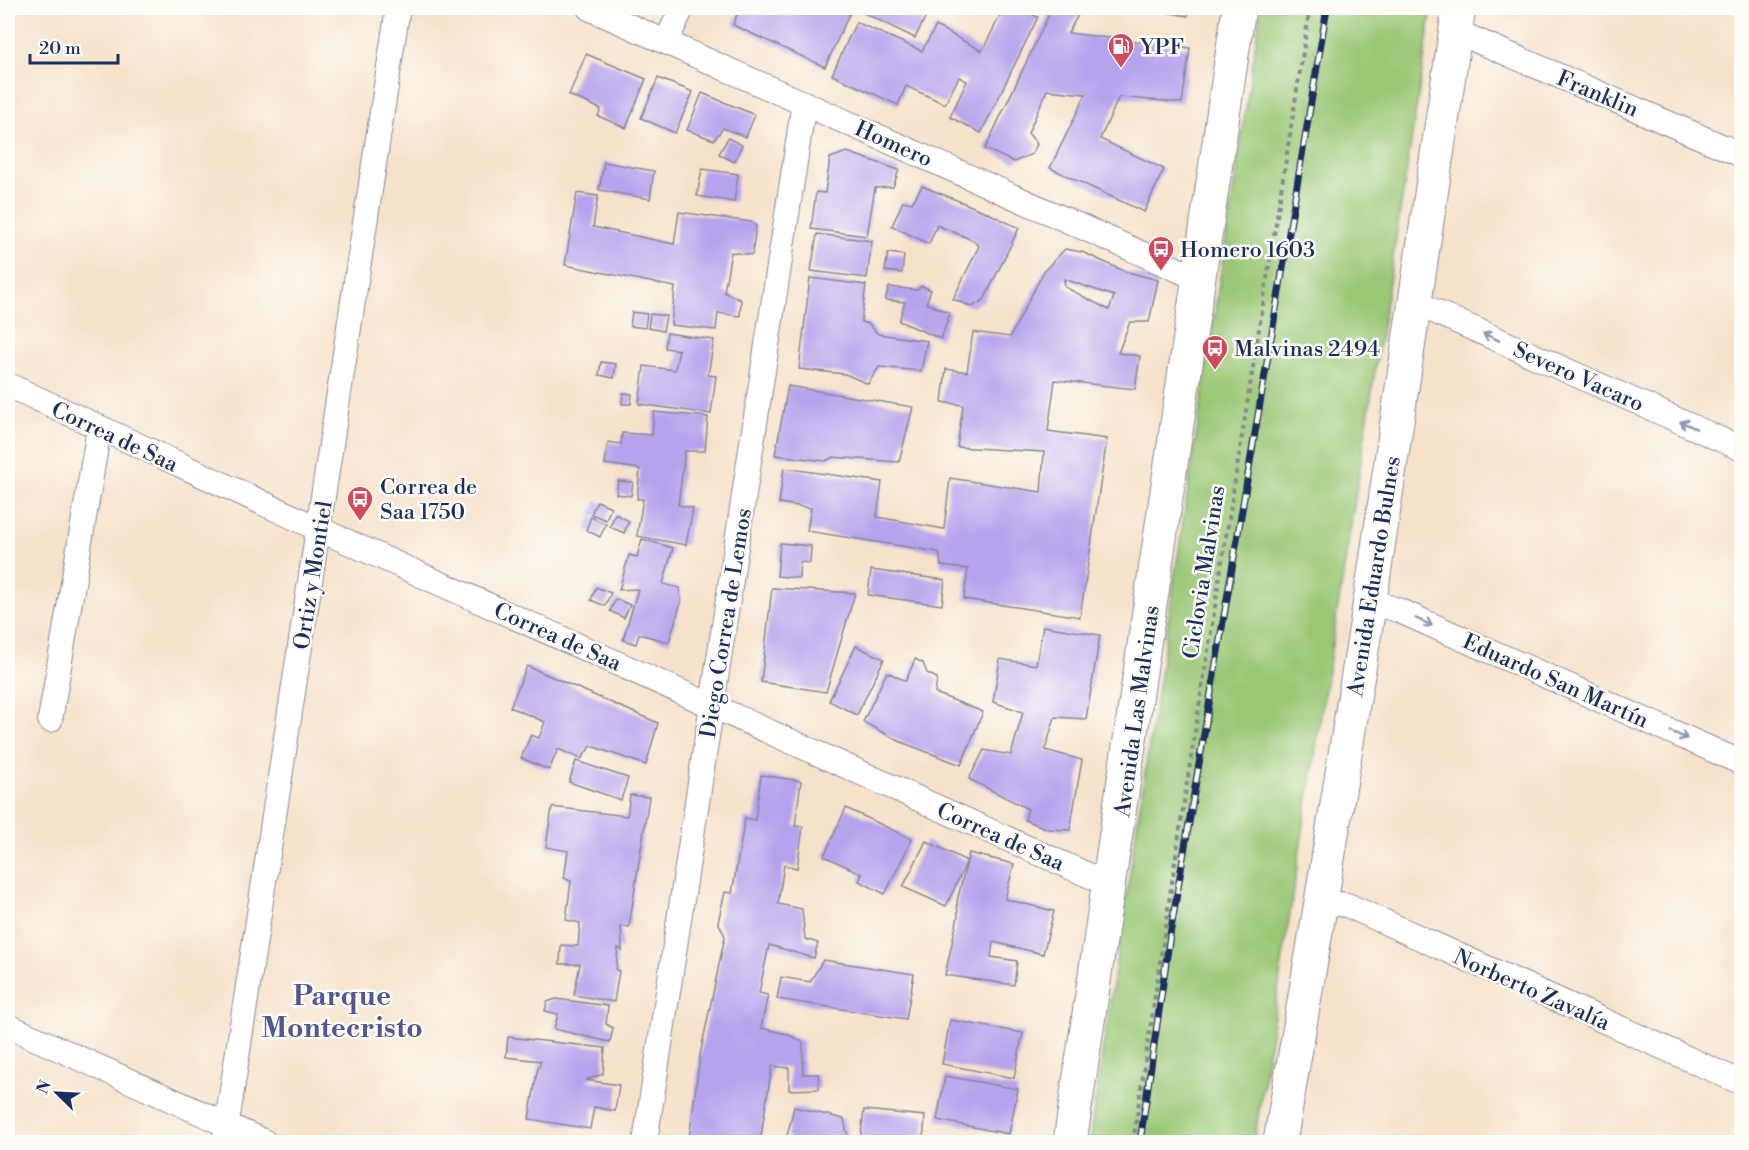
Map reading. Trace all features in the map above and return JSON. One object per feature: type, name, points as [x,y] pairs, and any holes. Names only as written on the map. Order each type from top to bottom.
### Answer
[{"type":"main road","name":"Avenida Las Malvinas","points":[[1070,1143],[1239,8]]},
{"type":"main road","name":"Avenida Eduardo Bulnes","points":[[1280,1143],[1370,601],[1457,19]]},
{"type":"street","name":"Ortiz y Montiel","points":[[225,1134],[398,8]]},
{"type":"street","name":"Homero","points":[[589,8],[1199,279]]},
{"type":"street","points":[[666,42],[682,8]]},
{"type":"street","name":"Franklin","points":[[1457,19],[1742,154]]},
{"type":"street","name":"Diego Correa de Lemos","points":[[645,1143],[804,103]]},
{"type":"street","name":"Severo Vacaro","points":[[1416,303],[1742,449]]},
{"type":"street","name":"Correa de Saa","points":[[8,385],[319,529],[1110,885]]},
{"type":"street","points":[[50,720],[99,429]]},
{"type":"street","name":"Eduardo San Martín","points":[[1370,601],[1400,611],[1742,763]]},
{"type":"street","name":"Norberto Zavalía","points":[[1321,902],[1347,905],[1742,1083]]},
{"type":"street","points":[[8,1026],[225,1134],[265,1143]]},
{"type":"path","name":"Ciclovia Malvinas","points":[[1133,1143],[1187,778],[1310,8]]},
{"type":"green space","points":[[1261,8],[1432,8],[1254,1142],[1089,1142]]},
{"type":"building","points":[[729,8],[846,8],[851,10],[825,67],[733,25],[738,12]]},
{"type":"building","points":[[866,8],[930,8],[915,38],[864,13]]},
{"type":"building","points":[[1004,8],[1019,8],[1038,17],[981,133],[950,117],[967,81],[959,77],[945,104],[906,86],[898,105],[832,75],[856,22],[922,51],[936,26],[982,51]]},
{"type":"building","points":[[1052,8],[1082,8],[1068,33],[1190,48],[1182,103],[1119,97],[1100,139],[1164,169],[1144,212],[1050,168],[1086,94],[1047,90],[1028,133],[1037,144],[1032,154],[1014,162],[985,149]]},
{"type":"building","points":[[1141,8],[1190,8],[1188,16]]},
{"type":"building","points":[[586,54],[646,79],[626,128],[598,116],[601,109],[569,95]]},
{"type":"building","points":[[658,78],[693,92],[675,133],[641,118]]},
{"type":"building","points":[[702,93],[755,115],[746,137],[723,128],[714,140],[687,130]]},
{"type":"building","points":[[728,138],[742,145],[734,162],[719,154]]},
{"type":"building","points":[[847,152],[899,170],[893,187],[875,188],[867,236],[811,229],[816,192],[825,193],[830,158]]},
{"type":"building","points":[[604,162],[654,171],[650,199],[599,190]]},
{"type":"building","points":[[702,169],[738,174],[734,202],[697,196]]},
{"type":"building","points":[[922,186],[1019,228],[984,300],[972,307],[953,299],[979,246],[972,240],[937,225],[929,244],[892,226],[903,201],[912,203]]},
{"type":"building","points":[[577,193],[598,196],[593,227],[674,244],[679,212],[751,222],[756,226],[752,255],[731,252],[724,292],[741,300],[740,316],[718,313],[716,330],[671,325],[675,287],[565,265]]},
{"type":"building","points":[[817,234],[872,241],[867,278],[811,271]]},
{"type":"building","points":[[1065,249],[1082,252],[1124,271],[1158,280],[1149,322],[1130,322],[1118,353],[1140,356],[1135,389],[1055,380],[1048,431],[1107,439],[1080,617],[964,599],[968,569],[941,566],[939,552],[807,531],[811,508],[779,503],[784,468],[882,482],[877,517],[944,529],[950,478],[1041,492],[1044,452],[957,447],[963,405],[942,402],[946,369],[967,372],[973,332],[1010,337],[1044,271]],"holes":[[[1064,279],[1114,296],[1109,310],[1065,287]]]},
{"type":"building","points":[[888,253],[904,255],[902,273],[885,271]]},
{"type":"building","points":[[810,278],[866,285],[861,322],[869,324],[878,334],[927,341],[921,371],[879,367],[868,384],[845,374],[799,369]]},
{"type":"building","points":[[922,286],[931,290],[926,303],[950,313],[941,339],[899,321],[905,302],[885,300],[889,287],[917,290]]},
{"type":"building","points":[[632,312],[647,314],[645,328],[630,326]]},
{"type":"building","points":[[650,314],[666,316],[663,331],[648,328]]},
{"type":"building","points":[[667,333],[714,340],[708,375],[716,376],[711,414],[639,404],[644,366],[675,370],[679,350],[665,348]]},
{"type":"building","points":[[601,362],[616,364],[614,378],[599,375]]},
{"type":"building","points":[[788,386],[913,407],[899,462],[833,457],[826,461],[775,455]]},
{"type":"building","points":[[623,393],[632,394],[631,404],[622,404]]},
{"type":"building","points":[[654,412],[708,417],[705,451],[685,451],[678,505],[693,508],[686,545],[637,536],[643,499],[637,499],[640,469],[605,464],[608,442],[621,444],[622,433],[652,435]]},
{"type":"building","points":[[618,481],[633,482],[631,496],[616,494]]},
{"type":"building","points":[[597,501],[611,507],[606,520],[591,514]]},
{"type":"building","points":[[615,514],[629,521],[624,533],[610,527]]},
{"type":"building","points":[[591,517],[606,524],[600,537],[586,530]]},
{"type":"building","points":[[642,539],[673,548],[663,584],[680,588],[681,602],[669,642],[639,634],[636,644],[623,640],[638,589],[619,590],[629,555],[637,557]]},
{"type":"building","points":[[780,543],[811,546],[810,563],[800,562],[799,578],[777,576]]},
{"type":"building","points":[[871,570],[945,580],[942,605],[868,595]]},
{"type":"building","points":[[596,587],[611,593],[605,606],[591,600]]},
{"type":"building","points":[[772,588],[855,593],[826,692],[761,682]]},
{"type":"building","points":[[616,599],[630,605],[624,618],[610,611]]},
{"type":"building","points":[[1043,626],[1100,635],[1086,719],[1055,717],[1045,750],[1082,760],[1070,830],[1048,829],[1025,820],[1028,809],[969,779],[984,750],[1011,755],[1023,712],[993,702],[1000,659],[1036,665]]},
{"type":"building","points":[[856,646],[884,659],[857,715],[829,701]]},
{"type":"building","points":[[915,659],[923,663],[927,673],[937,678],[935,693],[983,712],[961,765],[901,742],[863,722],[887,672],[906,681]]},
{"type":"building","points":[[527,666],[658,723],[646,765],[591,746],[581,759],[558,749],[549,770],[521,758],[531,735],[539,738],[545,722],[510,707]]},
{"type":"building","points":[[576,761],[628,778],[621,800],[569,782]]},
{"type":"building","points":[[761,775],[801,781],[795,826],[803,827],[797,868],[784,865],[778,904],[802,909],[805,939],[818,943],[814,958],[769,945],[759,993],[768,995],[761,1028],[787,1034],[803,1042],[803,1074],[818,1074],[819,1089],[789,1090],[789,1068],[772,1066],[760,1142],[685,1142],[690,1132],[700,1055],[725,936],[718,922],[725,892],[732,893],[745,818],[755,820]]},
{"type":"building","points":[[630,795],[649,797],[629,927],[621,926],[622,950],[618,948],[616,970],[619,971],[614,1002],[574,995],[580,964],[560,964],[561,945],[578,946],[580,923],[566,920],[571,881],[564,878],[568,851],[546,847],[552,807],[627,816]]},
{"type":"building","points":[[846,808],[912,839],[885,894],[859,881],[862,874],[824,856]]},
{"type":"building","points":[[926,841],[967,861],[946,906],[903,887]]},
{"type":"building","points":[[969,853],[1014,864],[1005,899],[1054,911],[1043,954],[993,942],[991,957],[1017,961],[1014,985],[945,975],[958,916],[957,901]]},
{"type":"building","points":[[823,960],[914,974],[906,1019],[777,999],[781,977],[810,982]]},
{"type":"building","points":[[556,999],[608,1006],[606,1024],[613,1028],[610,1042],[554,1029],[558,1014],[545,1011],[547,1002]]},
{"type":"building","points":[[950,1020],[1023,1033],[1014,1078],[942,1064]]},
{"type":"building","points":[[508,1037],[605,1048],[603,1074],[586,1080],[619,1085],[615,1111],[594,1107],[590,1129],[529,1119],[541,1061],[506,1057]]},
{"type":"building","points":[[945,1076],[1018,1089],[1009,1134],[937,1120]]},
{"type":"building","points":[[794,1107],[844,1119],[849,1142],[797,1142],[787,1136]]},
{"type":"building","points":[[864,1110],[925,1116],[923,1142],[860,1142]]},
{"type":"railway","points":[[1140,1142],[1170,935],[1327,8]]},
{"type":"place","name":"YPF","points":[[1121,69]]},
{"type":"place","name":"Homero 1603","points":[[1161,272]]},
{"type":"place","name":"Malvinas 2494","points":[[1215,371]]},
{"type":"place","name":"Correa de Saa 1750","points":[[360,522]]},
{"type":"district","name":"Parque Montecristo","points":[[342,1011]]}]
